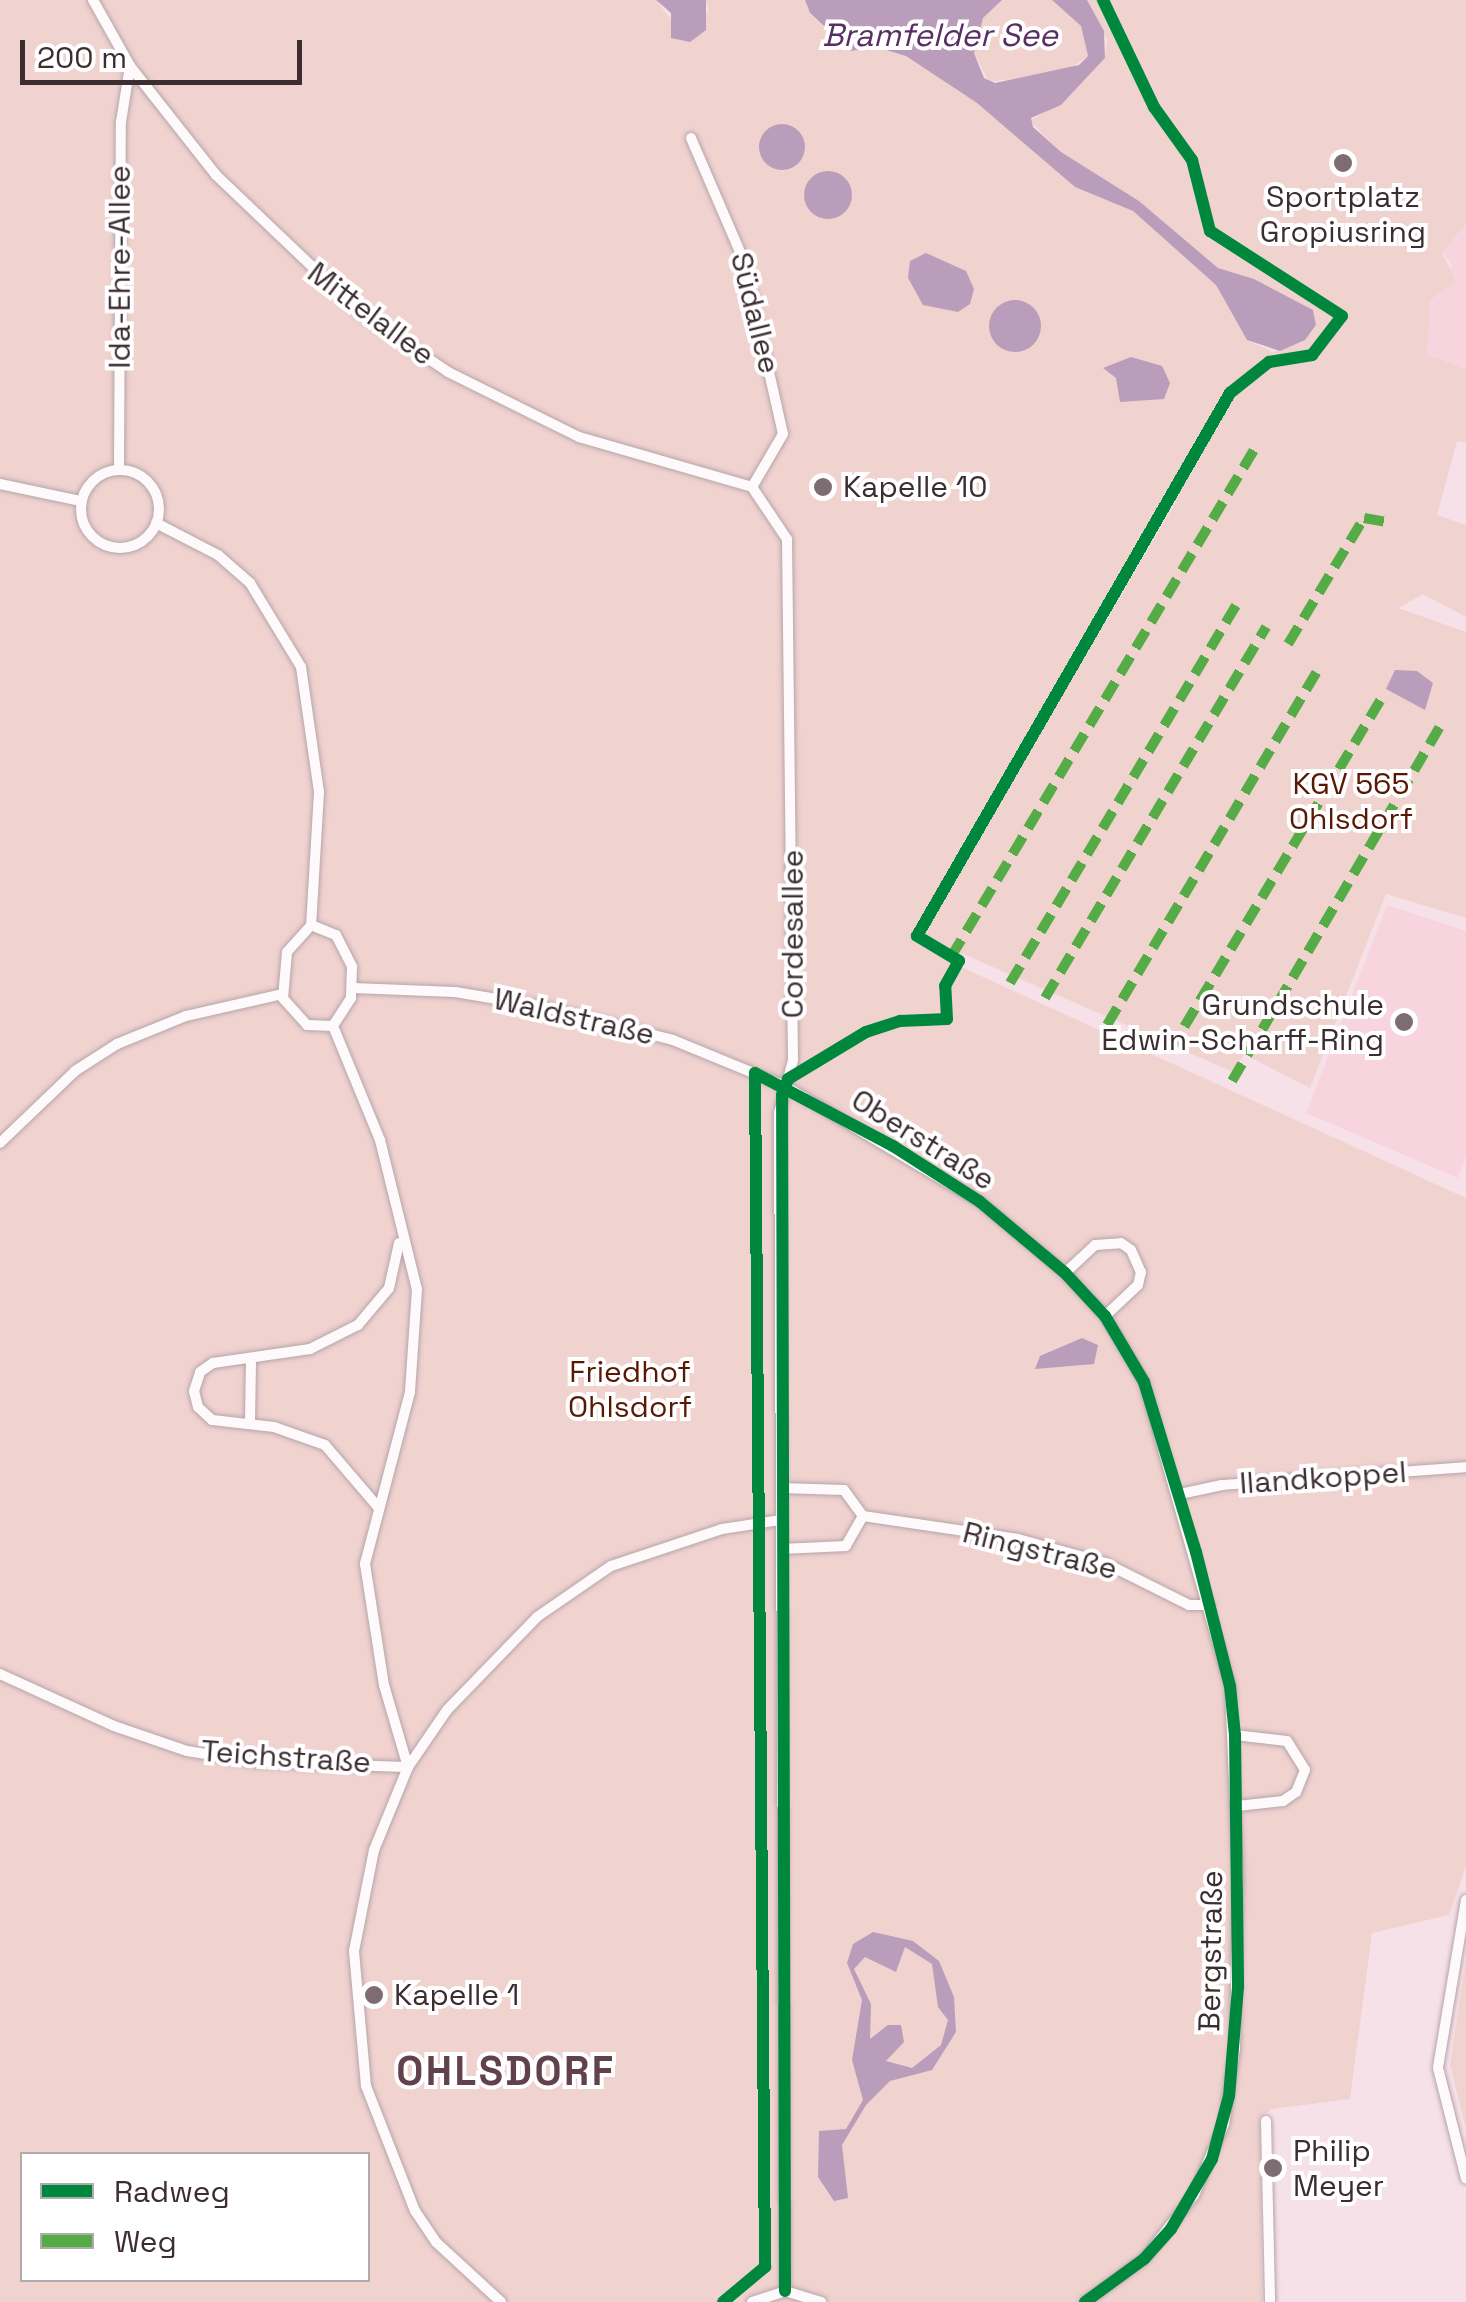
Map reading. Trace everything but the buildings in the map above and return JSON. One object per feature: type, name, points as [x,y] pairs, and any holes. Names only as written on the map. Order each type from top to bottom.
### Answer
[{"type":"street","name":"Mittelallee","points":[[93,0],[130,66],[216,175],[284,246],[361,313],[448,372],[578,437],[752,487]]},
{"type":"street","name":"Ida-Ehre-Allee","points":[[119,469],[121,122],[130,66]]},
{"type":"street","name":"Südallee","points":[[691,138],[744,261],[782,434],[752,487]]},
{"type":"street","points":[[119,469],[150,484],[158,502],[156,523],[130,546],[105,545],[85,527],[81,501],[94,478],[119,469]]},
{"type":"street","points":[[0,484],[81,501]]},
{"type":"street","name":"Cordesallee","points":[[752,487],[780,522],[791,562],[793,1060],[778,1113],[785,2291]]},
{"type":"street","points":[[156,523],[218,555],[242,575],[277,619],[301,667],[320,792],[311,925],[287,952],[282,994],[298,1020],[332,1026]]},
{"type":"street","points":[[311,925],[328,928],[346,949],[354,988],[332,1026]]},
{"type":"street","name":"Waldstraße","points":[[354,988],[455,992],[539,1006],[673,1040],[785,1086]]},
{"type":"street","points":[[0,1143],[74,1070],[117,1044],[186,1016],[282,994]]},
{"type":"street","points":[[332,1026],[375,1125],[416,1289],[417,1343],[365,1580],[408,1767]]},
{"type":"street","name":"Oberstraße","points":[[785,1086],[978,1201],[1065,1273],[1105,1316],[1144,1382],[1196,1552]]},
{"type":"street","points":[[378,1507],[325,1446],[250,1423],[206,1416],[194,1392],[208,1365],[310,1349],[374,1312],[389,1288],[401,1228]]},
{"type":"street","points":[[1065,1273],[1096,1245],[1120,1243],[1131,1250],[1141,1272],[1138,1284],[1105,1316]]},
{"type":"street","points":[[250,1423],[251,1360]]},
{"type":"street","name":"Ilandkoppel","points":[[1180,1494],[1222,1485],[1466,1467]]},
{"type":"street","name":"Ringstraße","points":[[780,1488],[844,1490],[863,1516],[1033,1543],[1105,1563],[1189,1605],[1209,1605]]},
{"type":"street","points":[[781,1549],[846,1546],[863,1516]]},
{"type":"street","points":[[501,2302],[436,2242],[414,2211],[366,2086],[355,1994],[357,1925],[374,1850],[408,1767],[486,1664],[596,1574],[722,1529],[781,1520]]},
{"type":"street","name":"Bergstraße","points":[[1085,2302],[1144,2259],[1171,2229],[1194,2196],[1224,2124],[1238,1988],[1235,1736],[1196,1552]]},
{"type":"street","name":"Teichstraße","points":[[0,1674],[114,1726],[187,1751],[256,1762],[408,1767]]},
{"type":"street","points":[[1235,1736],[1287,1741],[1305,1770],[1296,1792],[1283,1801],[1237,1806]]},
{"type":"street","points":[[1466,1900],[1438,2068],[1466,2179]]},
{"type":"street","points":[[1266,2121],[1270,2302]]},
{"type":"street","points":[[752,2302],[785,2291],[821,2302]]},
{"type":"shaded area","points":[[1466,224],[1466,369],[1427,356],[1429,300],[1452,265],[1442,252]]},
{"type":"shaded area","name":"Grundschule Edwin-Scharff-Ring","points":[[1387,905],[1466,931],[1466,1155],[1458,1178],[1306,1113]]},
{"type":"green space","name":"Friedhof Ohlsdorf","points":[[0,0],[656,0],[673,22],[709,12],[706,0],[805,0],[810,14],[851,51],[876,47],[906,56],[977,103],[1075,187],[1133,211],[1216,285],[1247,340],[1273,352],[1305,340],[1316,325],[1313,310],[1218,268],[1139,201],[1060,152],[1030,121],[1068,98],[1105,58],[1107,39],[1087,0],[1466,0],[1466,224],[1442,252],[1456,282],[1430,300],[1427,355],[1466,369],[1466,443],[1457,441],[1437,515],[1466,525],[1466,617],[1423,594],[1398,608],[1466,632],[1466,918],[1386,894],[1310,1088],[1244,1054],[1233,1072],[922,936],[1176,501],[1168,496],[912,938],[957,965],[1466,1198],[1466,1866],[1449,1915],[1372,1933],[1350,2099],[1272,2109],[1260,2117],[1262,2302],[0,2302]]},
{"type":"green space","points":[[1002,0],[1052,0],[1081,26],[1088,56],[1067,71],[989,82],[974,53],[983,18]]},
{"type":"green space","points":[[1466,1960],[1466,2129],[1450,2065]]},
{"type":"water","points":[[656,0],[706,0],[706,30],[690,42],[671,38],[671,13]]},
{"type":"water","name":"Bramfelder See","points":[[805,0],[1002,0],[983,18],[974,53],[984,78],[995,83],[1079,65],[1088,56],[1081,26],[1052,0],[1087,0],[1104,31],[1105,58],[1061,105],[1031,118],[1033,127],[1061,152],[1139,201],[1218,268],[1254,279],[1313,310],[1316,325],[1305,340],[1280,351],[1247,340],[1216,285],[1133,211],[1075,187],[977,103],[906,56],[876,47],[851,51],[810,13]]},
{"type":"water","points":[[782,124],[798,131],[805,147],[798,163],[782,170],[766,163],[759,147],[766,131]]},
{"type":"water","points":[[828,171],[845,178],[852,195],[845,212],[828,219],[811,212],[804,195],[811,178]]},
{"type":"water","points":[[926,253],[966,271],[974,289],[970,304],[958,312],[923,305],[908,278],[910,261]]},
{"type":"water","points":[[1015,300],[1033,308],[1041,326],[1033,344],[1015,352],[997,344],[989,326],[997,308]]},
{"type":"water","points":[[1131,357],[1162,366],[1170,383],[1164,399],[1120,402],[1116,378],[1103,368]]},
{"type":"water","points":[[1395,670],[1417,671],[1433,683],[1425,710],[1386,689]]},
{"type":"water","points":[[1082,1338],[1098,1345],[1094,1364],[1035,1369],[1040,1356]]},
{"type":"water","points":[[873,1932],[913,1941],[939,1961],[954,1997],[956,2032],[932,2070],[890,2081],[866,2105],[842,2145],[848,2198],[834,2201],[818,2177],[819,2131],[846,2129],[863,2100],[852,2060],[862,2000],[847,1963],[853,1944]],"holes":[[[905,1947],[932,1964],[938,2007],[948,2020],[941,2045],[912,2068],[886,2061],[904,2042],[901,2025],[888,2025],[870,2039],[871,2004],[854,1969],[865,1957],[896,1972]]]},
{"type":"marked path","points":[[951,957],[1254,450]]},
{"type":"marked path","points":[[1288,644],[1364,518],[1392,523]]},
{"type":"marked path","points":[[1010,983],[1236,605]]},
{"type":"marked path","points":[[1045,998],[1266,627]]},
{"type":"marked path","points":[[1107,1025],[1317,672]]},
{"type":"marked path","points":[[1169,1052],[1382,697]]},
{"type":"marked path","points":[[1232,1081],[1441,725]]},
{"type":"cycle path","points":[[785,2291],[782,1095],[788,1079],[866,1032],[900,1021],[947,1019],[945,986],[959,961],[917,936],[1230,393],[1269,362],[1312,355],[1342,316],[1210,231],[1192,160],[1154,107],[1103,0]]},
{"type":"cycle path","points":[[723,2302],[765,2267],[755,1073],[893,1146],[979,1201],[1065,1273],[1105,1316],[1144,1382],[1196,1552],[1230,1686],[1235,1735],[1238,1987],[1229,2096],[1212,2159],[1171,2229],[1144,2259],[1085,2302]]},
{"type":"place","name":"Sportplatz Gropiusring","points":[[1343,163]]},
{"type":"place","name":"Kapelle 10","points":[[823,487]]},
{"type":"place","name":"Grundschule Edwin-Scharff-Ring","points":[[1404,1022]]},
{"type":"place","name":"Kapelle 1","points":[[374,1995]]},
{"type":"place","name":"Philip Meyer","points":[[1273,2168]]},
{"type":"district","name":"OHLSDORF","points":[[506,2072]]},
{"type":"park label","name":"KGV 565 Ohlsdorf","points":[[1351,801]]}]
